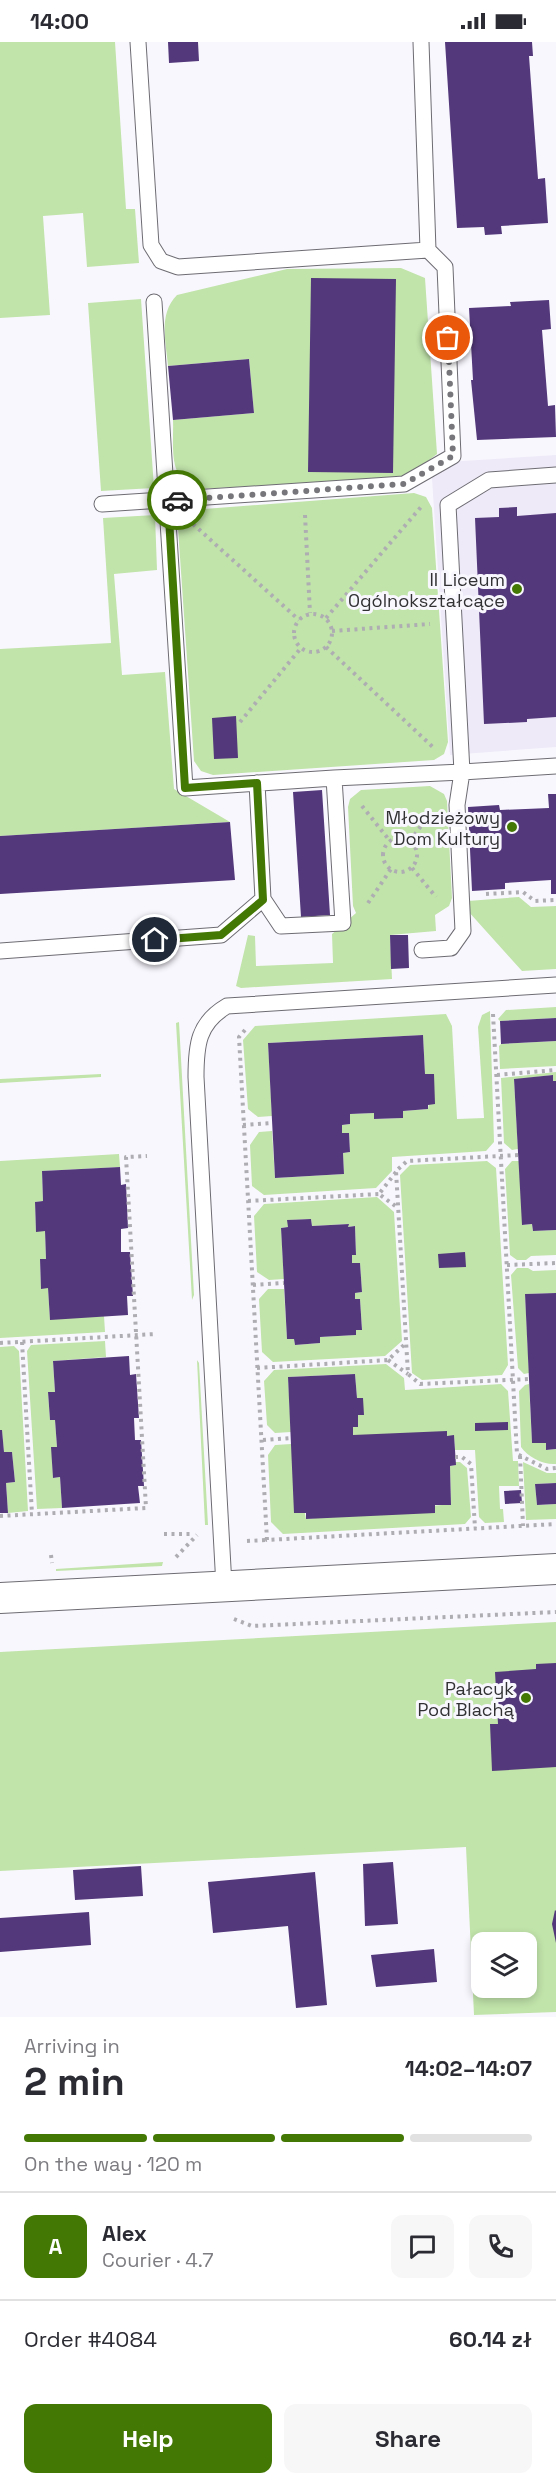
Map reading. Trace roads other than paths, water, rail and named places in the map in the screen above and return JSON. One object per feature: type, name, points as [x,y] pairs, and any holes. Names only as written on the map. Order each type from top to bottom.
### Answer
[{"type":"street","points":[[0,1598],[556,1569]]},
{"type":"lane","points":[[138,42],[151,245],[161,261],[178,267],[428,250]]},
{"type":"lane","points":[[102,504],[404,484],[453,456],[445,267],[428,250],[421,42]]},
{"type":"lane","points":[[154,302],[185,788],[556,766]]},
{"type":"lane","points":[[422,950],[451,948],[463,932],[457,805],[462,772],[448,505],[489,480],[556,475]]},
{"type":"lane","points":[[257,783],[263,900],[281,926],[343,923],[334,778]]},
{"type":"lane","points":[[0,951],[221,935],[263,900]]},
{"type":"lane","points":[[224,1586],[196,1077],[196,1053],[201,1033],[211,1015],[227,1006],[556,985]]},
{"type":"place","name":"II Liceum Ogólnokształcące","points":[[517,589]]},
{"type":"place","name":"Młodzieżowy Dom Kultury","points":[[512,827]]},
{"type":"place","name":"Pałacyk Pod Blachą","points":[[526,1698]]}]
